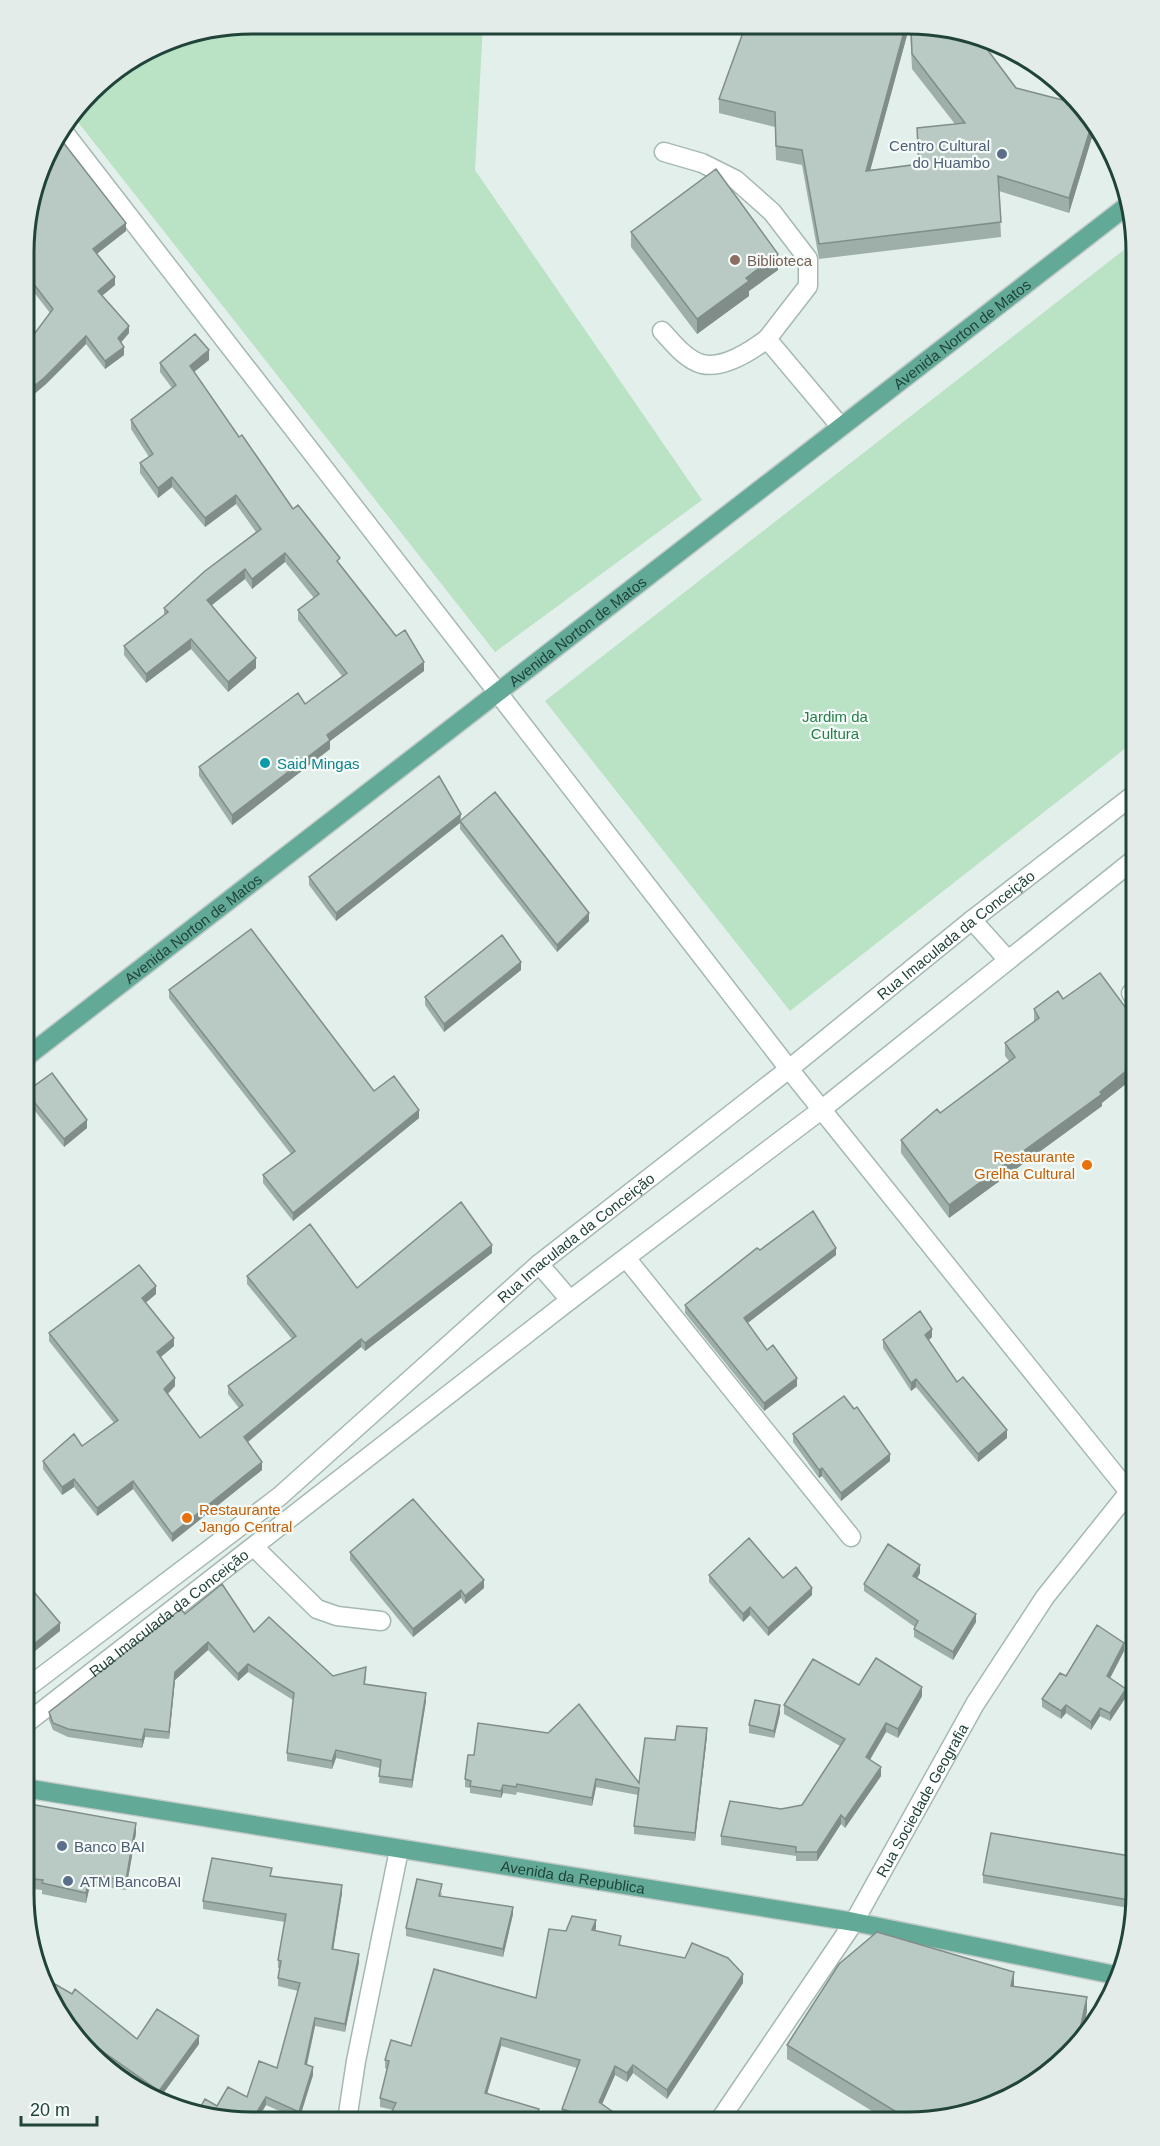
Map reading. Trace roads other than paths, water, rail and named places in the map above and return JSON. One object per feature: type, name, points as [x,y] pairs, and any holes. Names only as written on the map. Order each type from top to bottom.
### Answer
[{"type":"main road","name":"Avenida Norton de Matos","points":[[34,1051],[1121,211]]},
{"type":"main road","name":"Avenida da Republica","points":[[34,1790],[854,1922],[1110,1974]]},
{"type":"street","points":[[68,137],[789,1069],[1126,1483]]},
{"type":"street","points":[[662,331],[681,351],[702,364],[724,362],[751,351],[767,339],[808,286],[808,259],[772,212],[736,180],[702,164],[664,152]]},
{"type":"street","points":[[767,339],[841,427]]},
{"type":"street","name":"Rua Imaculada da Conceição","points":[[34,1682],[280,1496],[539,1264],[789,1069],[972,920],[1126,801]]},
{"type":"street","name":"Rua Imaculada da Conceição","points":[[34,1717],[570,1300],[822,1110],[1126,868]]},
{"type":"street","points":[[972,920],[1008,960]]},
{"type":"street","points":[[626,1258],[851,1537]]},
{"type":"street","points":[[539,1264],[570,1300]]},
{"type":"street","name":"Rua Sociedade Geografia","points":[[725,2112],[854,1922],[975,1704],[1045,1597],[1126,1497]]},
{"type":"street","points":[[254,1547],[317,1609],[337,1616],[381,1621]]},
{"type":"street","points":[[348,2112],[356,2061],[399,1850]]},
{"type":"place","name":"Centro Cultural do Huambo","points":[[1002,154]]},
{"type":"place","name":"Biblioteca","points":[[735,260]]},
{"type":"place","name":"Said Mingas","points":[[265,763]]},
{"type":"place","name":"Restaurante Grelha Cultural","points":[[1087,1165]]},
{"type":"place","name":"Restaurante Jango Central","points":[[187,1518]]},
{"type":"place","name":"Banco BAI","points":[[62,1846]]},
{"type":"place","name":"ATM BancoBAI","points":[[68,1881]]},
{"type":"park label","name":"Jardim da Cultura","points":[[835,724]]}]
